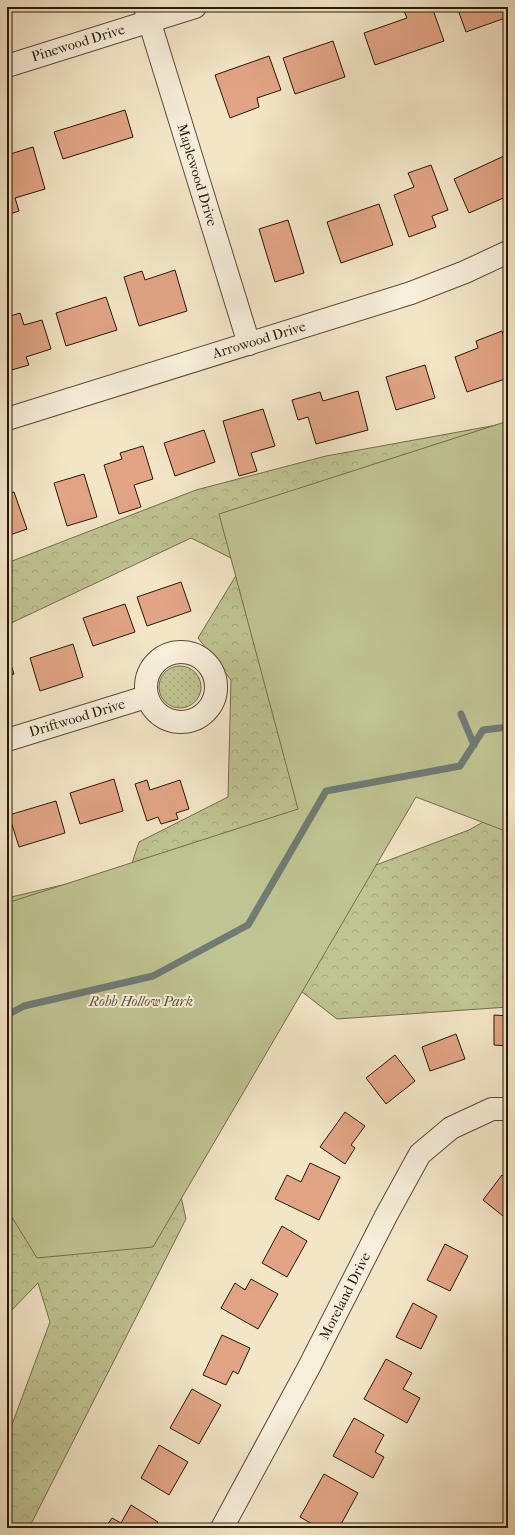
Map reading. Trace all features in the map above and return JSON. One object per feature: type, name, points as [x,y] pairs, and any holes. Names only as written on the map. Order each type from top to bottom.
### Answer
[{"type":"street","name":"Pinewood Drive","points":[[7,66],[148,14],[195,7]]},
{"type":"street","name":"Maplewood Drive","points":[[148,14],[249,344]]},
{"type":"street","name":"Arrowood Drive","points":[[7,419],[412,293],[465,272],[508,252]]},
{"type":"street","name":"Driftwood Drive","points":[[7,740],[146,696]]},
{"type":"street","name":"Moreland Drive","points":[[222,1528],[309,1367],[387,1214],[420,1154],[451,1128],[492,1109],[508,1109]]},
{"type":"green space","name":"Robb Hollow Park","points":[[508,421],[508,832],[416,797],[153,1247],[37,1258],[7,1209],[7,903],[298,809],[219,514]]},
{"type":"green space","name":"Robb Hollow Park","points":[[508,423],[355,795],[149,1052],[186,1219],[29,1528],[7,1528],[7,1438],[50,1322],[38,1283],[7,1315],[7,898],[130,869],[139,842],[228,797],[231,680],[198,638],[243,564],[191,538],[7,625],[7,563],[196,490],[326,456]]},
{"type":"green space","points":[[176,666],[184,666],[195,672],[201,683],[201,691],[195,702],[184,708],[176,708],[165,702],[159,691],[159,683],[165,672]]},
{"type":"green space","points":[[508,808],[508,1007],[337,1019],[288,981],[352,874],[469,830]]},
{"type":"building","points":[[415,7],[432,7],[444,41],[375,65],[364,33],[407,18],[404,11]]},
{"type":"building","points":[[457,7],[508,7],[508,17],[466,32]]},
{"type":"building","points":[[333,41],[345,77],[295,94],[283,58]]},
{"type":"building","points":[[269,56],[281,90],[257,98],[259,107],[230,118],[215,75]]},
{"type":"building","points":[[125,110],[133,137],[63,159],[54,132]]},
{"type":"building","points":[[33,147],[45,189],[15,198],[19,211],[7,215],[7,169],[10,168],[7,155]]},
{"type":"building","points":[[504,156],[508,164],[508,196],[469,213],[454,179]]},
{"type":"building","points":[[431,165],[448,210],[432,216],[436,227],[409,237],[394,195],[414,187],[408,173]]},
{"type":"building","points":[[379,204],[393,245],[341,263],[327,222]]},
{"type":"building","points":[[288,220],[304,273],[275,282],[259,229]]},
{"type":"building","points":[[175,270],[187,311],[139,326],[124,277],[142,271],[145,280]]},
{"type":"building","points":[[106,297],[117,330],[66,346],[56,313]]},
{"type":"building","points":[[20,313],[24,325],[42,320],[51,349],[26,357],[29,365],[8,371],[7,317]]},
{"type":"building","points":[[502,331],[508,348],[508,378],[467,392],[455,357],[478,348],[476,341]]},
{"type":"building","points":[[425,365],[435,398],[396,410],[386,377]]},
{"type":"building","points":[[358,391],[368,430],[316,444],[308,417],[298,420],[292,400],[320,392],[323,401]]},
{"type":"building","points":[[263,409],[275,446],[251,453],[257,471],[239,476],[223,421]]},
{"type":"building","points":[[204,430],[215,462],[175,476],[164,443]]},
{"type":"building","points":[[143,446],[153,479],[134,485],[141,507],[119,514],[104,465],[122,459],[120,453]]},
{"type":"building","points":[[84,474],[97,517],[67,526],[54,483]]},
{"type":"building","points":[[14,492],[27,529],[7,536],[7,494]]},
{"type":"building","points":[[181,582],[191,611],[147,626],[137,597]]},
{"type":"building","points":[[125,604],[135,632],[93,646],[83,618]]},
{"type":"building","points":[[73,644],[83,677],[40,691],[30,658]]},
{"type":"building","points":[[7,652],[14,674],[7,676]]},
{"type":"building","points":[[114,779],[123,811],[80,824],[70,793]]},
{"type":"building","points":[[147,780],[150,790],[180,780],[189,809],[176,813],[178,819],[161,824],[158,817],[147,821],[135,784]]},
{"type":"building","points":[[56,801],[65,833],[19,847],[9,815]]},
{"type":"building","points":[[7,837],[11,850],[7,851]]},
{"type":"building","points":[[494,1015],[508,1016],[508,1046],[494,1045]]},
{"type":"building","points":[[456,1034],[465,1059],[430,1071],[422,1047]]},
{"type":"building","points":[[395,1055],[415,1081],[386,1104],[366,1078]]},
{"type":"building","points":[[345,1112],[365,1126],[351,1145],[355,1148],[345,1164],[320,1147]]},
{"type":"building","points":[[310,1163],[340,1177],[319,1220],[275,1199],[287,1175],[301,1182]]},
{"type":"building","points":[[502,1175],[508,1179],[508,1220],[483,1200]]},
{"type":"building","points":[[282,1226],[307,1241],[287,1277],[262,1263]]},
{"type":"building","points":[[445,1244],[468,1256],[450,1291],[427,1280]]},
{"type":"building","points":[[251,1279],[278,1294],[258,1329],[221,1308],[235,1283],[245,1290]]},
{"type":"building","points":[[413,1303],[437,1316],[421,1349],[396,1337]]},
{"type":"building","points":[[222,1335],[250,1348],[238,1374],[233,1371],[226,1385],[203,1375]]},
{"type":"building","points":[[386,1359],[412,1373],[403,1389],[420,1398],[407,1423],[364,1399]]},
{"type":"building","points":[[192,1389],[221,1405],[199,1444],[170,1428]]},
{"type":"building","points":[[354,1418],[384,1435],[375,1452],[384,1457],[373,1478],[333,1456]]},
{"type":"building","points":[[159,1445],[188,1462],[169,1495],[141,1478]]},
{"type":"building","points":[[324,1474],[358,1493],[339,1528],[319,1528],[300,1517]]},
{"type":"building","points":[[131,1505],[158,1522],[155,1528],[105,1528],[112,1518],[121,1523]]},
{"type":"waterway","points":[[461,714],[474,745]]},
{"type":"waterway","points":[[7,1015],[24,1006],[153,976],[248,925],[326,791],[460,766],[483,730],[508,727]]}]
